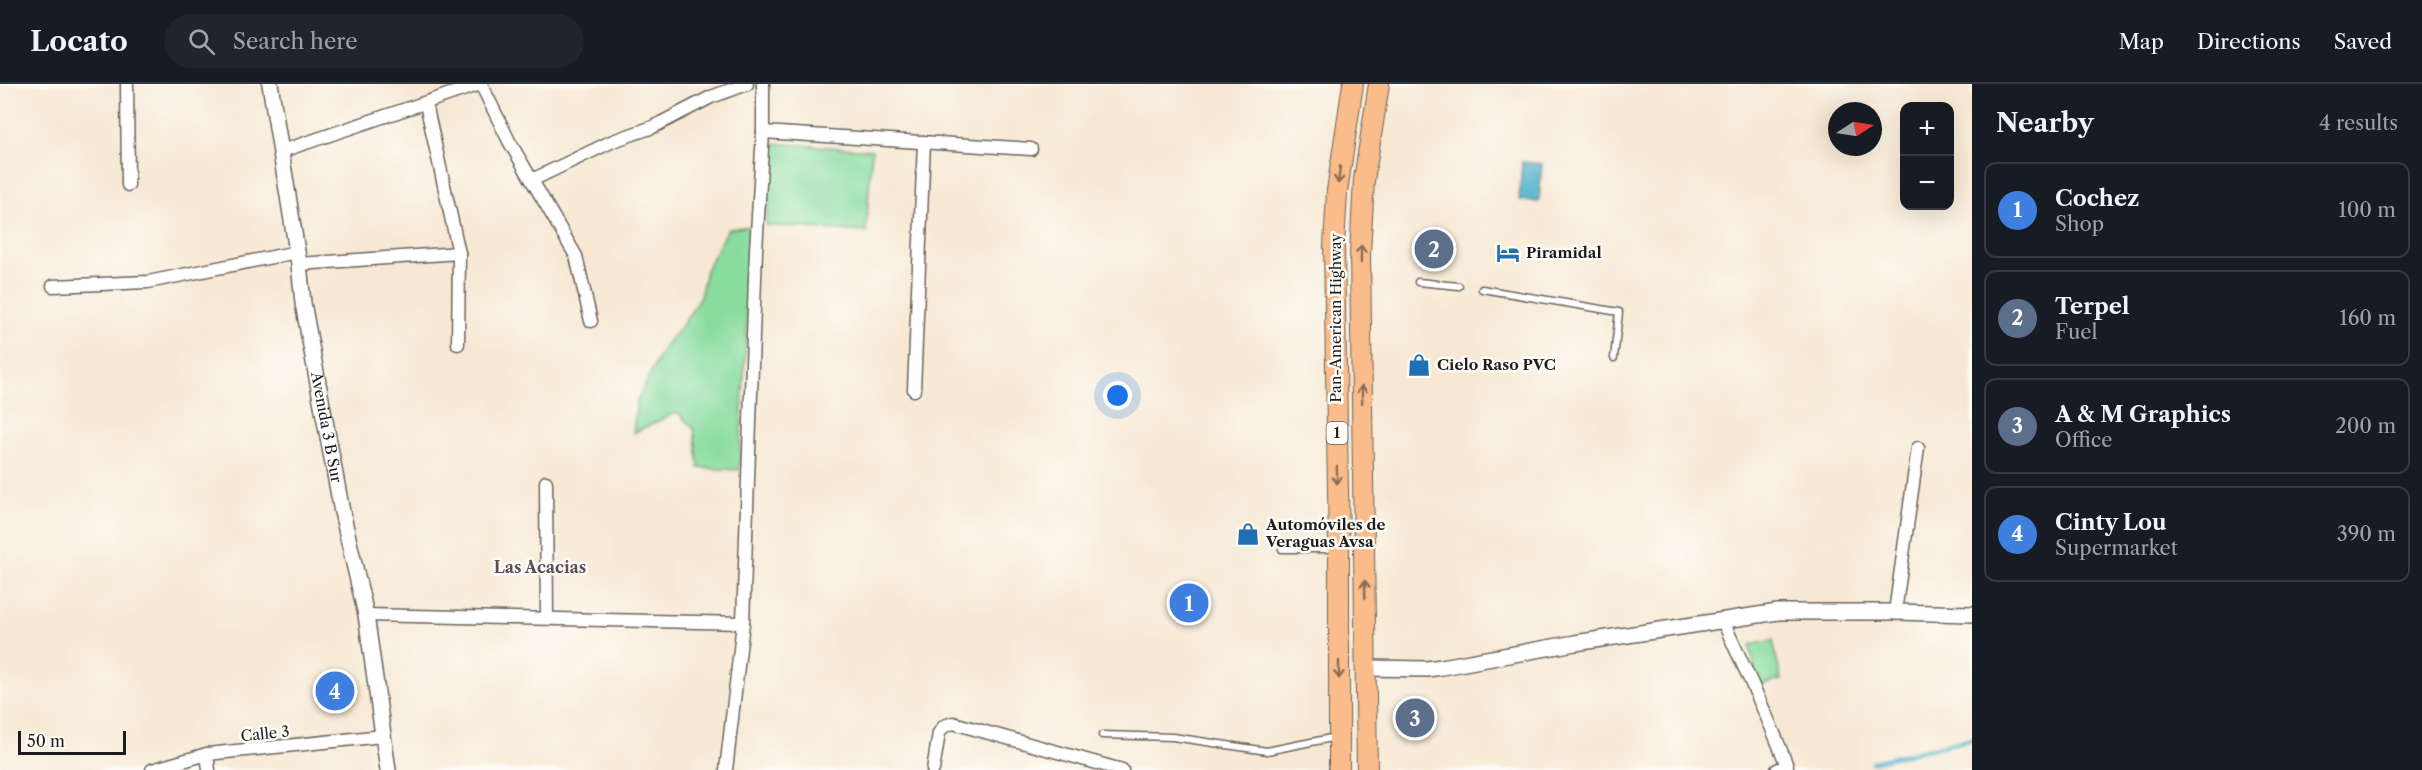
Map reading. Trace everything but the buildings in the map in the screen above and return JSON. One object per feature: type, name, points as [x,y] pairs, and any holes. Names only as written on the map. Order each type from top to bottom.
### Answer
[{"type":"highway","points":[[1334,303],[1349,201],[1354,190],[1364,180],[1356,170],[1354,156],[1358,100],[1355,84]]},
{"type":"highway","name":"Pan-American Highway","points":[[1339,770],[1339,550],[1334,303],[1337,191],[1355,84]]},
{"type":"highway","points":[[1372,84],[1373,116]]},
{"type":"highway","name":"Pan-American Highway","points":[[1367,770],[1360,254],[1364,180],[1379,84]]},
{"type":"highway","points":[[1338,503],[1347,561],[1352,648],[1357,660],[1366,668],[1353,691],[1349,770]]},
{"type":"street","points":[[127,84],[128,185]]},
{"type":"street","name":"Avenida 3 B Sur","points":[[270,84],[303,303],[340,500],[366,615],[388,770]]},
{"type":"street","points":[[282,152],[480,84],[509,141],[576,256],[591,321]]},
{"type":"street","points":[[532,180],[613,141],[654,127],[711,97],[747,84]]},
{"type":"street","points":[[726,770],[743,622],[763,84]]},
{"type":"street","points":[[426,104],[459,253],[458,344]]},
{"type":"street","points":[[763,132],[1031,149]]},
{"type":"street","points":[[914,390],[924,142]]},
{"type":"street","points":[[53,286],[148,282],[298,258],[459,253]]},
{"type":"street","points":[[1895,612],[1918,448]]},
{"type":"street","points":[[546,482],[547,618]]},
{"type":"street","points":[[1366,668],[1427,669],[1442,667],[1722,619],[1778,612],[1972,614]]},
{"type":"street","points":[[366,615],[743,622]]},
{"type":"street","points":[[1722,619],[1753,688],[1768,715],[1787,766],[1777,770]]},
{"type":"street","points":[[933,770],[939,733],[944,726],[953,723],[1122,770]]},
{"type":"street","name":"Calle 3","points":[[152,770],[207,754],[384,736]]},
{"type":"street","points":[[207,754],[208,770]]},
{"type":"lane","points":[[1418,282],[1459,286]]},
{"type":"lane","points":[[1482,289],[1618,312],[1614,358]]},
{"type":"lane","points":[[1282,549],[1339,550]]},
{"type":"lane","points":[[1101,735],[1173,737],[1267,751],[1339,736]]},
{"type":"green space","points":[[772,143],[872,150],[866,232],[766,225]]},
{"type":"green space","points":[[752,226],[739,470],[699,468],[694,429],[677,412],[633,433],[637,401],[663,348],[684,323],[700,297],[706,270],[728,229]]},
{"type":"green space","points":[[1773,640],[1781,680],[1758,685],[1750,645]]},
{"type":"water","points":[[1522,162],[1542,164],[1539,202],[1519,200]]},
{"type":"waterway","points":[[1872,762],[1972,739]]},
{"type":"place","name":"Terpel","points":[[1434,249]]},
{"type":"place","name":"Piramidal","points":[[1508,253]]},
{"type":"place","name":"Cielo Raso PVC","points":[[1419,365]]},
{"type":"place","name":"Automóviles de Veraguas Avsa","points":[[1248,534]]},
{"type":"place","name":"Cochez","points":[[1189,603]]},
{"type":"place","name":"Cinty Lou","points":[[335,691]]},
{"type":"place","name":"A & M Graphics","points":[[1415,718]]},
{"type":"district","name":"Las Acacias","points":[[540,567]]}]
